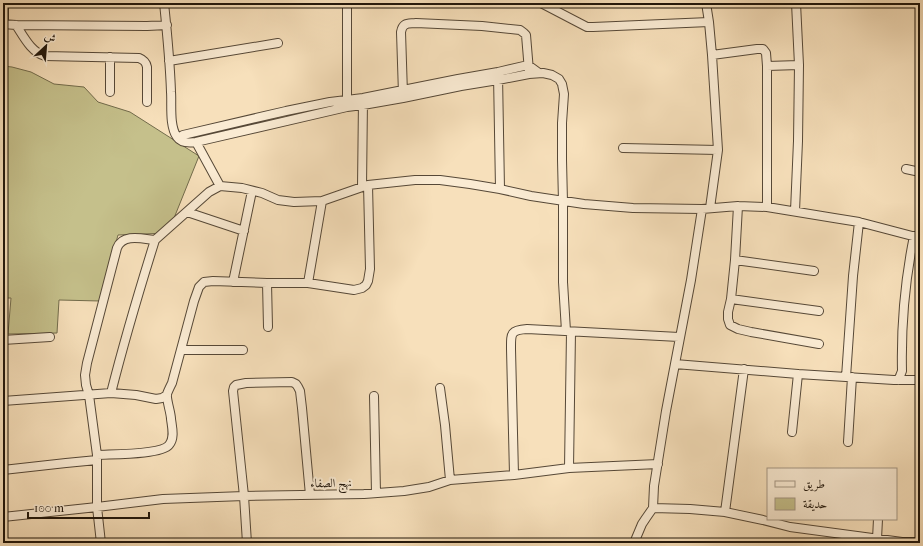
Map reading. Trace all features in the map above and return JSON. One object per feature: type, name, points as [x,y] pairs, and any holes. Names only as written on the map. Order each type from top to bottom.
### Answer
[{"type":"street","points":[[4,3],[4,24],[167,25]]},
{"type":"street","points":[[164,3],[167,25],[172,121],[175,134],[183,142],[196,142],[347,103]]},
{"type":"street","points":[[347,3],[347,103]]},
{"type":"street","points":[[541,3],[587,27],[709,22]]},
{"type":"street","points":[[634,543],[642,524],[653,508],[654,486],[674,364],[718,150],[712,56],[706,3]]},
{"type":"street","points":[[795,212],[799,65],[796,3]]},
{"type":"street","points":[[403,94],[401,32],[403,26],[406,24],[416,23],[482,26],[520,30],[526,35],[529,70]]},
{"type":"street","points":[[16,25],[33,49],[40,54],[52,56],[139,58],[144,60],[147,67],[147,102]]},
{"type":"street","points":[[169,61],[278,43]]},
{"type":"street","points":[[712,56],[761,49],[764,49],[766,53],[766,207]]},
{"type":"street","points":[[110,57],[110,92]]},
{"type":"street","points":[[767,66],[799,65]]},
{"type":"street","points":[[178,138],[183,135],[286,111],[363,102],[403,94],[460,86],[529,70],[539,74],[552,75],[559,79],[562,84],[564,94],[562,123],[563,282],[568,331],[569,468]]},
{"type":"street","points":[[498,76],[500,189]]},
{"type":"street","points":[[3,470],[162,450],[168,446],[172,441],[173,432],[167,395],[172,383],[199,287],[204,282],[308,283],[354,290],[362,288],[366,285],[370,269],[365,186],[363,102]]},
{"type":"street","points":[[196,142],[220,186]]},
{"type":"street","points":[[623,148],[718,150]]},
{"type":"street","points":[[906,169],[920,172]]},
{"type":"street","points":[[111,393],[121,351],[155,240],[209,192],[220,186],[242,188],[278,200],[294,202],[322,201],[365,186],[415,180],[440,180],[500,189],[563,202],[633,208],[706,209],[738,206],[766,207],[859,222],[917,237],[908,271],[902,326],[902,370],[898,380]]},
{"type":"street","points":[[233,282],[252,191]]},
{"type":"street","points":[[308,283],[322,201]]},
{"type":"street","points":[[738,206],[735,260],[731,299],[728,312],[730,325],[733,328],[750,332],[819,344]]},
{"type":"street","points":[[187,212],[244,231]]},
{"type":"street","points":[[848,442],[852,292],[859,222]]},
{"type":"street","points":[[101,543],[97,507],[97,458],[85,374],[90,349],[119,244],[126,238],[155,240]]},
{"type":"street","points":[[735,260],[814,271]]},
{"type":"street","points":[[267,283],[268,327]]},
{"type":"street","points":[[731,299],[819,311]]},
{"type":"street","points":[[514,475],[511,349],[512,334],[516,330],[527,329],[679,337]]},
{"type":"street","points":[[3,340],[50,337]]},
{"type":"street","points":[[181,350],[243,350]]},
{"type":"street","points":[[674,364],[798,374],[920,380]]},
{"type":"street","points":[[725,512],[744,369]]},
{"type":"street","points":[[792,432],[798,374]]},
{"type":"street","points":[[247,543],[244,496],[233,392],[236,384],[292,382],[298,387],[300,391],[302,408],[310,495]]},
{"type":"street","points":[[440,388],[450,480]]},
{"type":"street","points":[[3,401],[111,393],[136,395],[156,399],[167,395]]},
{"type":"street","points":[[374,396],[376,493]]},
{"type":"street","name":"نهج الصفاء","points":[[3,517],[164,499],[404,491],[429,487],[450,480],[514,475],[569,468],[658,464]]},
{"type":"street","points":[[653,508],[725,512],[763,520],[790,528],[877,539],[920,542]]},
{"type":"street","points":[[877,539],[878,520]]},
{"type":"green space","points":[[3,66],[31,72],[54,84],[84,87],[98,102],[130,112],[199,156],[168,233],[118,235],[100,301],[59,300],[57,333],[8,334],[11,298],[3,298]]}]
